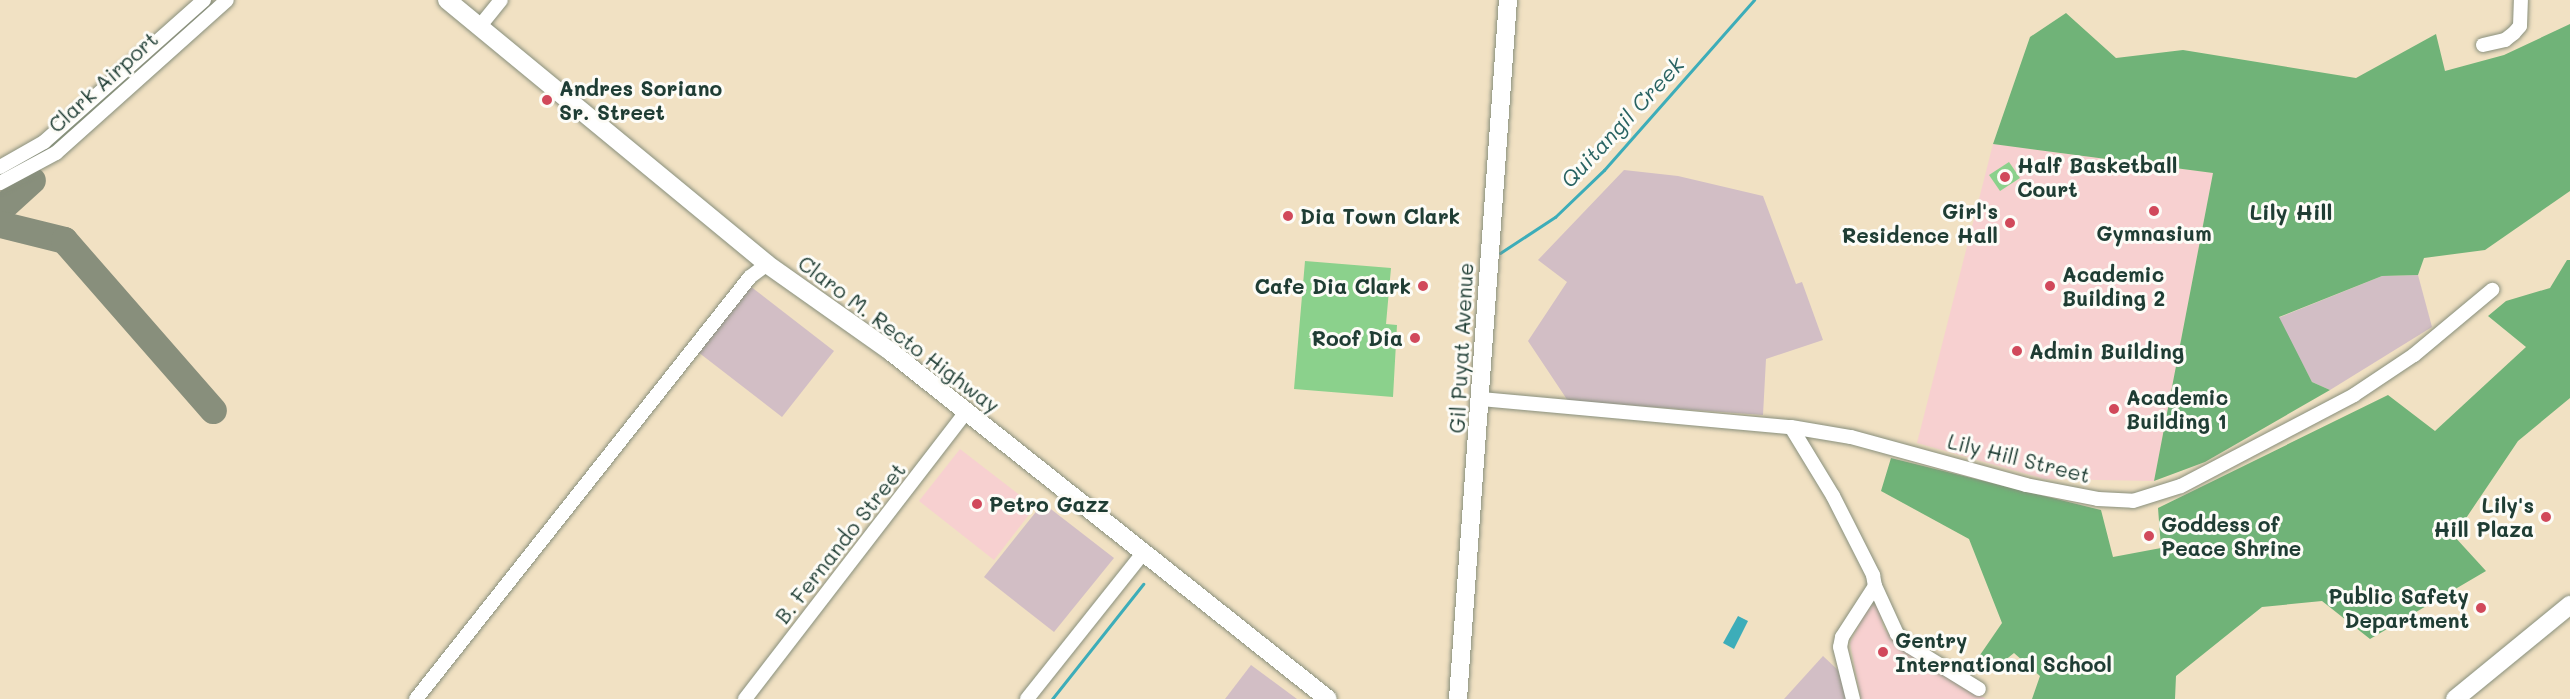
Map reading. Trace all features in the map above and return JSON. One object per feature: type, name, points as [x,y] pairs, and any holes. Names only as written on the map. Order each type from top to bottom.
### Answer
[{"type":"main road","name":"Claro M. Recto Highway","points":[[447,0],[767,264],[890,351],[1328,699]]},
{"type":"main road","name":"Gil Puyat Avenue","points":[[1458,699],[1508,0]]},
{"type":"main road","points":[[2455,699],[2570,605]]},
{"type":"street","name":"Clark Airport","points":[[0,167],[44,142],[204,0]]},
{"type":"street","name":"Clark Airport","points":[[0,183],[56,153],[227,0]]},
{"type":"street","points":[[480,26],[501,0]]},
{"type":"street","points":[[2483,45],[2505,40],[2520,26],[2521,0]]},
{"type":"street","points":[[148,49],[159,60]]},
{"type":"street","points":[[416,699],[750,278],[767,264]]},
{"type":"street","name":"Lily Hill Street","points":[[1481,399],[1791,427],[1851,436],[2026,485],[2098,499],[2154,498],[2354,395],[2414,355],[2492,290]]},
{"type":"street","name":"B. Fernando Street","points":[[745,699],[967,411]]},
{"type":"street","points":[[1791,427],[1833,496],[1897,634],[1979,689]]},
{"type":"street","points":[[1027,699],[1144,552]]},
{"type":"street","points":[[1853,699],[1840,647],[1842,637],[1875,586]]},
{"type":"shaded area","points":[[1993,144],[2213,173],[2154,481],[2045,479],[1917,443]]},
{"type":"shaded area","points":[[1624,170],[1678,176],[1763,196],[1796,284],[1802,282],[1823,340],[1766,359],[1763,415],[1568,401],[1528,341],[1567,282],[1538,260]]},
{"type":"shaded area","points":[[2418,275],[2432,327],[2330,390],[2312,382],[2278,318],[2382,276]]},
{"type":"shaded area","points":[[750,286],[834,351],[782,417],[698,352]]},
{"type":"shaded area","name":"Petro Gazz","points":[[960,449],[1035,507],[994,560],[919,501]]},
{"type":"shaded area","points":[[1043,503],[1114,558],[1054,632],[984,577]]},
{"type":"shaded area","name":"Gentry International School","points":[[1878,604],[1883,627],[1892,639],[1986,699],[1861,699],[1850,643],[1863,617],[1872,605]]},
{"type":"shaded area","points":[[1823,656],[1838,670],[1848,699],[1784,699]]},
{"type":"shaded area","points":[[1251,665],[1297,699],[1225,699]]},
{"type":"green space","points":[[2066,13],[2116,58],[2183,50],[2356,78],[2436,34],[2445,71],[2504,55],[2570,24],[2570,191],[2485,250],[2424,258],[2418,275],[2382,276],[2279,317],[2312,382],[2330,390],[2205,462],[2154,481],[2213,173],[1993,144],[2030,37]]},
{"type":"green space","points":[[149,60],[53,148],[0,178],[0,173],[43,150]]},
{"type":"green space","name":"Half Basketball Court","points":[[2009,162],[2020,178],[2000,191],[1989,175]]},
{"type":"green space","points":[[2567,260],[2570,260],[2570,398],[2518,441],[2454,536],[2486,571],[2370,639],[2322,601],[2262,607],[2176,676],[2175,699],[2032,699],[2040,676],[2014,653],[1993,670],[1980,655],[2002,623],[1969,539],[1881,491],[1891,458],[2101,510],[2113,557],[2161,548],[2158,508],[2388,395],[2435,431],[2526,347],[2488,316],[2506,301],[2550,288]]},
{"type":"green space","points":[[1305,261],[1391,268],[1386,324],[1397,325],[1393,397],[1294,389]]},
{"type":"water","points":[[1738,616],[1748,621],[1734,649],[1723,643]]},
{"type":"waterway","name":"Quitangil Creek","points":[[1500,253],[1555,217],[1604,170],[1754,0]]},
{"type":"waterway","name":"Quitangil Creek","points":[[1052,699],[1143,584]]},
{"type":"taxiway","points":[[0,209],[32,180]]},
{"type":"taxiway","points":[[0,224],[64,240],[213,410]]},
{"type":"place","name":"Andres Soriano Sr. Street","points":[[547,100]]},
{"type":"place","name":"Half Basketball Court","points":[[2005,177]]},
{"type":"place","name":"Gymnasium","points":[[2154,211]]},
{"type":"place","name":"Dia Town Clark","points":[[1288,216]]},
{"type":"place","name":"Girl's Residence Hall","points":[[2010,223]]},
{"type":"place","name":"Cafe Dia Clark","points":[[1423,286]]},
{"type":"place","name":"Academic Building 2","points":[[2050,286]]},
{"type":"place","name":"Roof Dia","points":[[1415,338]]},
{"type":"place","name":"Admin Building","points":[[2017,351]]},
{"type":"place","name":"Academic Building 1","points":[[2114,409]]},
{"type":"place","name":"Petro Gazz","points":[[977,504]]},
{"type":"place","name":"Lily's Hill Plaza","points":[[2546,517]]},
{"type":"place","name":"Goddess of Peace Shrine","points":[[2149,536]]},
{"type":"place","name":"Public Safety Department","points":[[2481,608]]},
{"type":"place","name":"Gentry International School","points":[[1883,652]]},
{"type":"district","name":"Lily Hill","points":[[2291,212]]}]
